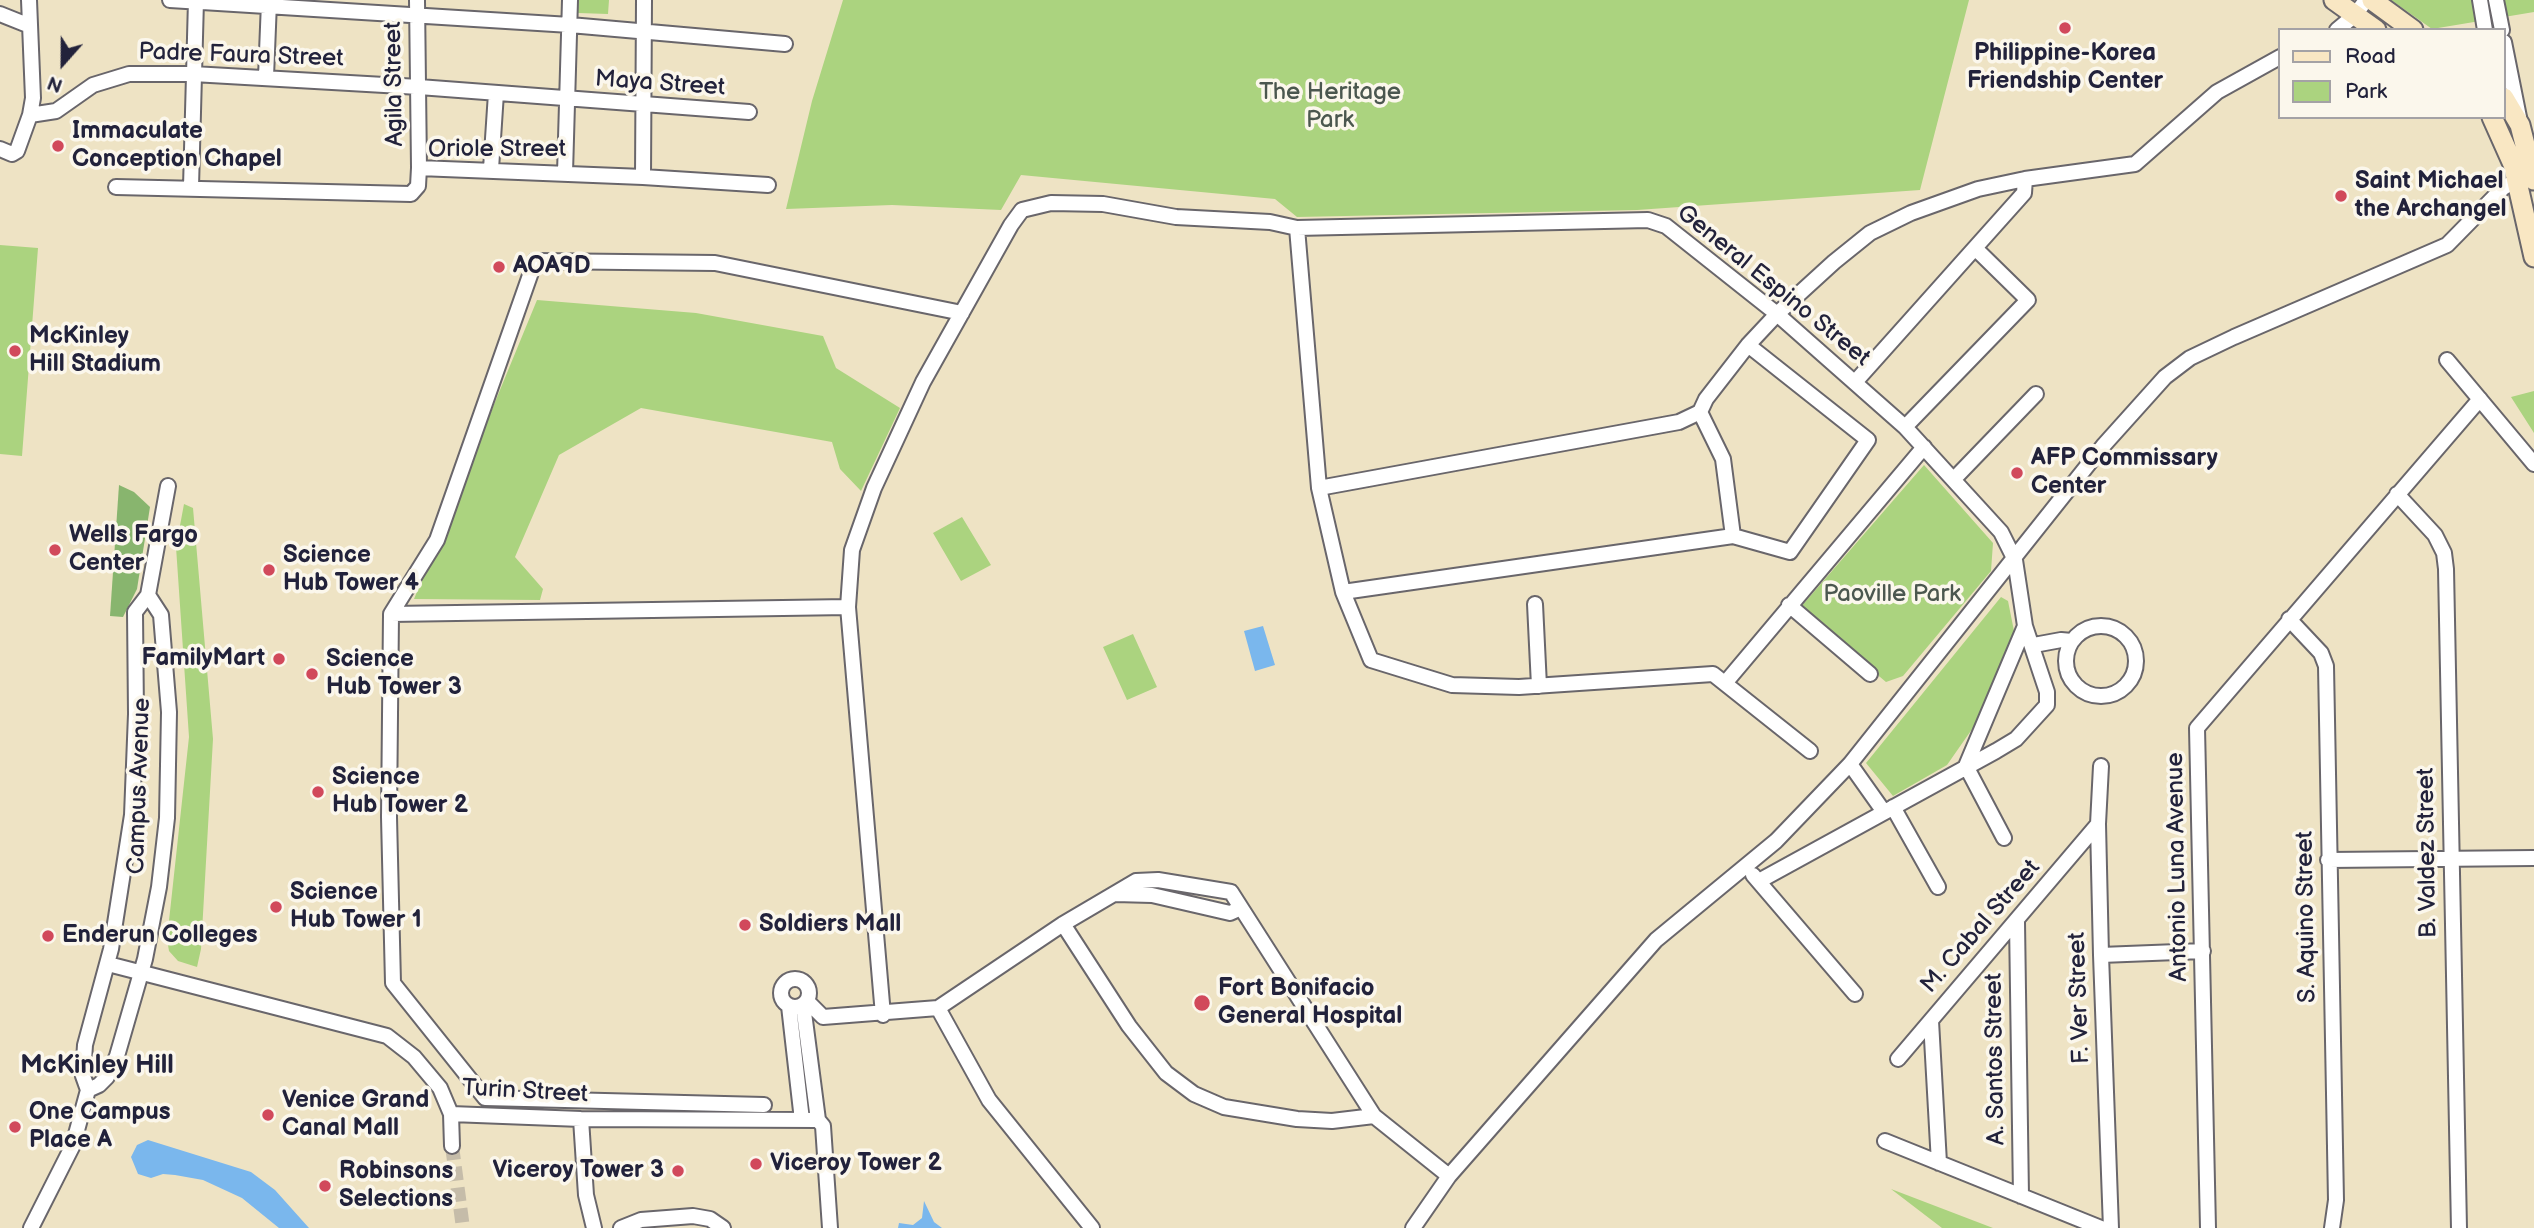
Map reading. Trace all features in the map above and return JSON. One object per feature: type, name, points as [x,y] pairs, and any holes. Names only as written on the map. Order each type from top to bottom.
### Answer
[{"type":"main road","points":[[2334,0],[2360,7],[2375,28]]},
{"type":"main road","points":[[2372,0],[2410,28]]},
{"type":"main road","points":[[2506,101],[2521,125],[2534,257]]},
{"type":"main road","points":[[2493,119],[2528,177]]},
{"type":"street","points":[[6,151],[17,151],[33,98],[29,0]]},
{"type":"street","points":[[170,0],[269,4],[570,25],[785,44]]},
{"type":"street","name":"Agila Street","points":[[417,0],[419,168]]},
{"type":"street","name":"Maya Street","points":[[565,173],[570,0]]},
{"type":"street","points":[[643,177],[644,0]]},
{"type":"street","points":[[2480,0],[2485,28]]},
{"type":"street","points":[[2496,0],[2502,28]]},
{"type":"street","points":[[191,187],[196,1]]},
{"type":"street","points":[[266,77],[269,4]]},
{"type":"street","points":[[2339,28],[2360,7]]},
{"type":"street","points":[[0,15],[30,26]]},
{"type":"street","points":[[2506,52],[2521,125]]},
{"type":"street","points":[[1320,488],[1665,425],[1700,412],[1706,400],[1748,345],[1777,314],[1870,233],[1911,213],[1978,189],[2025,179],[2135,164],[2217,92],[2278,58]]},
{"type":"street","name":"Padre Faura Street","points":[[30,115],[56,111],[93,85],[129,74],[266,77],[419,87]]},
{"type":"street","name":"Maya Street","points":[[419,87],[749,112]]},
{"type":"street","points":[[491,169],[496,93]]},
{"type":"street","points":[[2500,119],[2505,142]]},
{"type":"street","name":"Oriole Street","points":[[116,187],[191,187],[402,196],[411,194],[418,186],[419,168],[491,169],[768,186]]},
{"type":"street","points":[[1413,1228],[1449,1176],[1656,940],[1746,868],[1850,764],[2015,560],[2103,446],[2172,371],[2190,358],[2234,337],[2447,246],[2528,177]]},
{"type":"street","points":[[1856,381],[2024,193],[2025,179]]},
{"type":"street","name":"General Espino Street","points":[[962,313],[1021,210],[1072,202],[1176,216],[1269,222],[1297,228],[1648,220],[1666,226],[1777,314],[1856,381],[1905,427],[1954,479],[2001,532],[2015,560],[2025,626]]},
{"type":"street","points":[[1297,228],[1320,488],[1343,592],[1371,660],[1452,685],[1539,686],[1713,674],[1810,751]]},
{"type":"street","points":[[1905,427],[2028,299],[1976,249]]},
{"type":"street","points":[[764,1105],[485,1098],[393,983],[389,817],[391,614],[438,540],[535,261],[715,263],[962,313],[923,382],[858,528],[851,561],[848,607],[883,1015]]},
{"type":"street","points":[[1343,592],[1733,536],[1790,552],[1868,440],[1748,345]]},
{"type":"street","points":[[2447,360],[2534,464]]},
{"type":"street","points":[[1954,479],[2036,394]]},
{"type":"street","name":"Antonio Luna Avenue","points":[[2208,1228],[2197,728],[2480,399]]},
{"type":"street","points":[[1700,412],[1723,459],[1733,536]]},
{"type":"street","points":[[1726,682],[1924,447]]},
{"type":"street","name":"Campus Avenue","points":[[31,1228],[73,1145],[88,1090],[82,1066],[85,1045],[108,964],[132,815],[136,714],[135,612],[148,595],[168,486]]},
{"type":"street","name":"B. Valdez Street","points":[[2398,494],[2435,535],[2444,553],[2459,1228]]},
{"type":"street","name":"Campus Avenue","points":[[88,1090],[107,1077],[117,1056],[142,972],[159,887],[169,769],[168,701],[161,614],[148,595]]},
{"type":"street","points":[[1535,604],[1539,686]]},
{"type":"street","points":[[1789,605],[1870,674]]},
{"type":"street","points":[[391,614],[848,607]]},
{"type":"street","name":"S. Aquino Street","points":[[2289,619],[2321,653],[2326,666],[2336,1199],[2332,1228]]},
{"type":"street","points":[[1759,881],[2016,738],[2047,705],[2047,692],[2034,645],[2025,626]]},
{"type":"street","points":[[1966,766],[2025,626]]},
{"type":"street","points":[[2100,626],[2123,635],[2135,657],[2129,681],[2109,695],[2085,692],[2072,681],[2066,665],[2072,641],[2084,630],[2100,626]]},
{"type":"street","points":[[2034,645],[2061,639],[2072,641]]},
{"type":"street","points":[[1850,764],[1889,810],[1938,887]]},
{"type":"street","points":[[1966,766],[2004,838]]},
{"type":"street","name":"F. Ver Street","points":[[2101,766],[2098,824],[2111,1228]]},
{"type":"street","name":"M. Cabal Street","points":[[1898,1059],[2098,824]]},
{"type":"street","points":[[2328,860],[2534,858]]},
{"type":"street","points":[[1746,868],[1855,994]]},
{"type":"street","points":[[800,1004],[823,1017],[883,1015],[938,1008],[1063,923],[1136,881],[1158,880],[1231,892],[1374,1116],[1449,1176]]},
{"type":"street","points":[[1110,894],[1152,895],[1230,913],[1241,908]]},
{"type":"street","name":"A. Santos Street","points":[[2017,922],[2021,1196]]},
{"type":"street","points":[[1063,923],[1129,1026],[1166,1073],[1194,1094],[1224,1107],[1297,1119],[1332,1121],[1374,1116]]},
{"type":"street","points":[[2101,955],[2203,951]]},
{"type":"street","name":"Turin Street","points":[[108,964],[387,1035],[414,1057],[440,1088],[451,1114],[581,1119],[818,1120]]},
{"type":"street","points":[[800,1004],[802,1120]]},
{"type":"street","points":[[800,1004],[818,1120],[823,1126],[830,1228]]},
{"type":"street","points":[[938,1008],[989,1100],[1092,1228]]},
{"type":"street","points":[[1931,1020],[1939,1163]]},
{"type":"street","points":[[451,1114],[452,1146]]},
{"type":"street","points":[[581,1119],[586,1195],[594,1228]]},
{"type":"street","points":[[1885,1141],[2101,1228]]},
{"type":"street","points":[[621,1228],[641,1220],[693,1216],[710,1219],[723,1228]]},
{"type":"green space","points":[[578,0],[609,0],[608,14],[578,13]]},
{"type":"green space","name":"The Heritage Park","points":[[843,0],[1969,0],[1920,190],[1637,210],[1297,217],[1275,199],[1021,175],[1001,210],[892,205],[786,209],[812,101]]},
{"type":"green space","points":[[2391,0],[2534,0],[2534,12],[2431,28]]},
{"type":"green space","name":"McKinley Hill Stadium","points":[[0,245],[38,248],[22,456],[0,454]]},
{"type":"green space","points":[[537,300],[696,313],[823,336],[836,368],[900,408],[861,491],[840,469],[832,442],[641,408],[559,455],[515,557],[543,589],[540,600],[414,599]]},
{"type":"green space","points":[[2534,391],[2534,433],[2511,397]]},
{"type":"green space","name":"Paoville Park","points":[[1924,465],[1993,543],[1991,571],[1903,676],[1886,682],[1799,609]]},
{"type":"green space","points":[[119,485],[134,492],[150,507],[137,589],[123,617],[110,616]]},
{"type":"green space","points":[[184,504],[193,508],[213,739],[201,949],[197,967],[178,961],[169,951],[167,939],[189,737],[176,547]]},
{"type":"green space","points":[[962,517],[991,565],[961,581],[933,533]]},
{"type":"green space","points":[[2001,597],[2008,601],[2014,631],[1977,722],[1947,765],[1893,796],[1866,763]]},
{"type":"green space","points":[[1133,634],[1157,687],[1127,700],[1103,647]]},
{"type":"green space","points":[[1891,1189],[1993,1228],[1942,1228]]},
{"type":"water","points":[[1263,626],[1275,665],[1255,671],[1244,631]]},
{"type":"water","points":[[148,1140],[251,1172],[275,1190],[309,1228],[279,1228],[242,1198],[203,1180],[163,1174],[151,1178],[138,1174],[131,1157],[137,1145]]},
{"type":"water","points":[[924,1201],[934,1222],[942,1228],[898,1228],[899,1223],[913,1225],[922,1218]]},
{"type":"tunnel","points":[[452,1146],[463,1228]]},
{"type":"place","name":"Philippine-Korea Friendship Center","points":[[2065,28]]},
{"type":"place","name":"Immaculate Conception Chapel","points":[[58,146]]},
{"type":"place","name":"Saint Michael the Archangel","points":[[2341,196]]},
{"type":"place","name":"AOA9D","points":[[499,267]]},
{"type":"place","name":"McKinley Hill Stadium","points":[[15,351]]},
{"type":"place","name":"AFP Commissary Center","points":[[2017,473]]},
{"type":"place","name":"Wells Fargo Center","points":[[55,550]]},
{"type":"place","name":"Science Hub Tower 4","points":[[269,570]]},
{"type":"place","name":"FamilyMart","points":[[279,659]]},
{"type":"place","name":"Science Hub Tower 3","points":[[312,674]]},
{"type":"place","name":"Science Hub Tower 2","points":[[318,792]]},
{"type":"place","name":"Science Hub Tower 1","points":[[276,907]]},
{"type":"place","name":"Soldiers Mall","points":[[745,925]]},
{"type":"place","name":"Enderun Colleges","points":[[48,936]]},
{"type":"place","name":"Fort Bonifacio General Hospital","points":[[1202,1003]]},
{"type":"place","name":"Venice Grand Canal Mall","points":[[268,1115]]},
{"type":"place","name":"One Campus Place A","points":[[15,1127]]},
{"type":"place","name":"Viceroy Tower 2","points":[[756,1164]]},
{"type":"place","name":"Viceroy Tower 3","points":[[678,1171]]},
{"type":"place","name":"Robinsons Selections","points":[[325,1186]]},
{"type":"district","name":"McKinley Hill","points":[[97,1066]]}]
